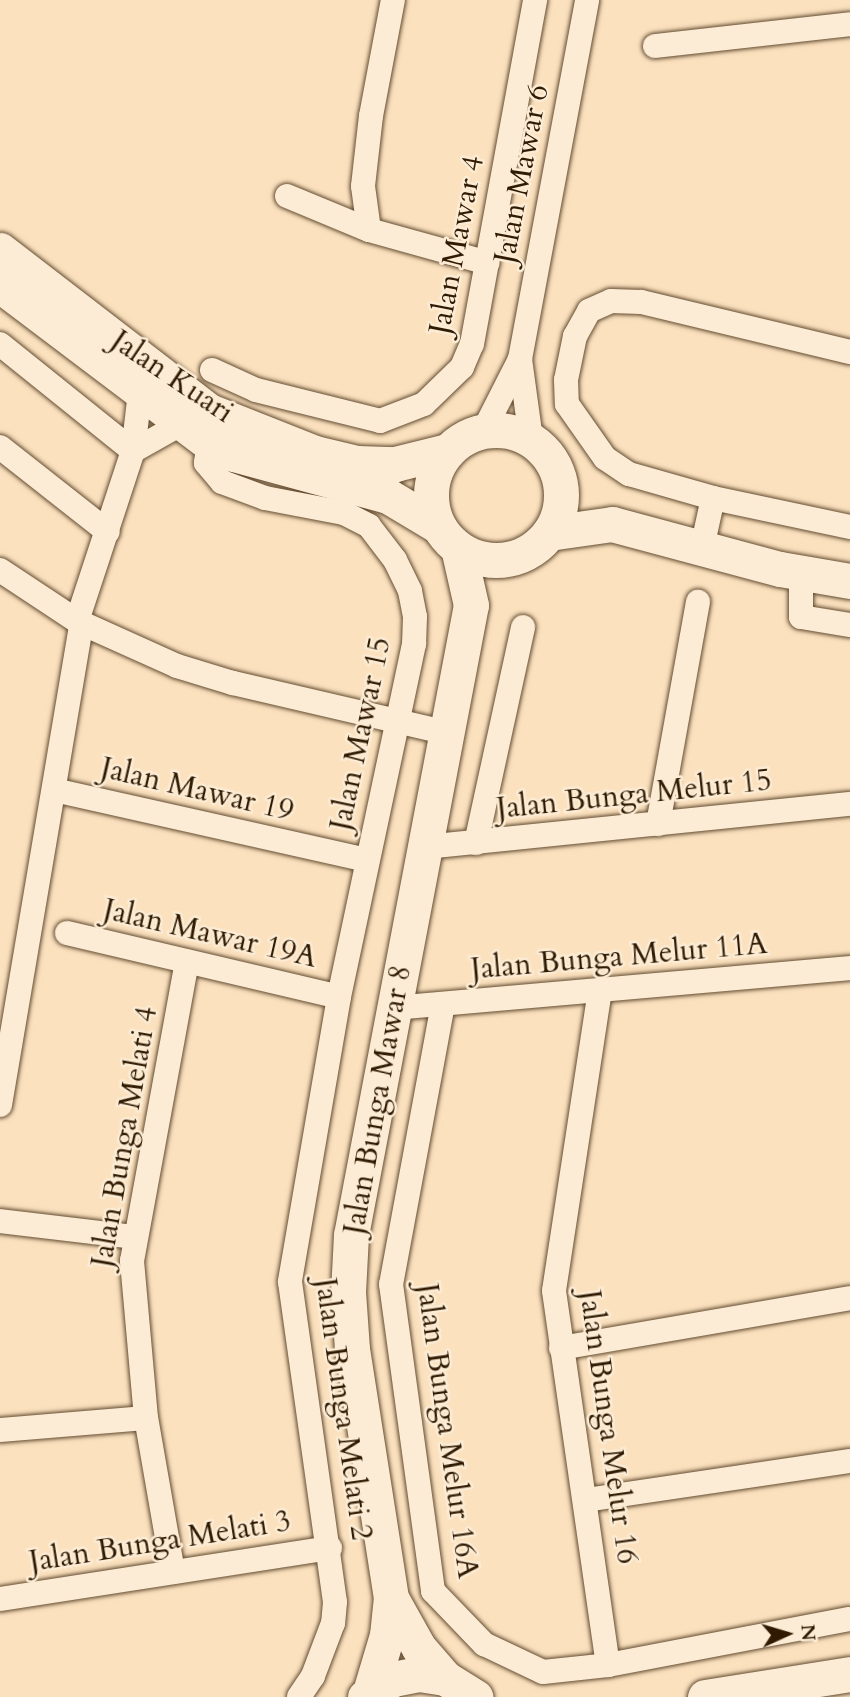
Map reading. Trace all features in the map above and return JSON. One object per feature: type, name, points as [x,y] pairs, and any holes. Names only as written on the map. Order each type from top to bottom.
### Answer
[{"type":"street","points":[[369,230],[363,186],[371,116],[393,0]]},
{"type":"street","name":"Jalan Mawar 4","points":[[200,426],[219,373],[256,390],[360,420],[398,418],[424,404],[462,368],[472,344],[536,0]]},
{"type":"street","name":"Jalan Mawar 6","points":[[484,430],[520,359],[587,0]]},
{"type":"street","points":[[655,46],[850,24]]},
{"type":"street","points":[[286,197],[369,230],[488,263]]},
{"type":"street","name":"Jalan Kuari","points":[[0,250],[234,454],[387,496],[448,537]]},
{"type":"street","name":"Jalan Kuari","points":[[0,285],[140,392],[200,426],[357,463],[395,464],[447,451]]},
{"type":"street","points":[[850,352],[641,302],[611,301],[589,312],[575,336],[566,380],[567,404],[605,458],[629,474],[713,499],[850,527]]},
{"type":"street","points":[[0,344],[133,451]]},
{"type":"street","name":"Jalan Mawar 6","points":[[520,359],[531,439]]},
{"type":"street","points":[[0,1105],[54,790],[79,622],[133,451],[140,392]]},
{"type":"street","points":[[133,451],[200,426]]},
{"type":"street","name":"Jalan Mawar 15","points":[[200,426],[206,463],[222,482],[265,498],[344,513],[369,526],[395,560],[410,591],[415,617],[414,644],[366,860],[340,997]]},
{"type":"street","points":[[520,556],[498,560],[477,558],[448,537],[431,487],[447,451],[463,437],[484,430],[500,429],[531,439],[549,458],[560,482],[561,500],[549,533]]},
{"type":"street","points":[[0,447],[108,532]]},
{"type":"street","points":[[560,482],[612,524]]},
{"type":"street","points":[[702,548],[713,499]]},
{"type":"street","points":[[471,605],[520,556],[549,533],[612,524],[802,573],[850,580]]},
{"type":"street","name":"Jalan Bunga Mawar 8","points":[[367,1694],[387,1635],[391,1598],[352,1349],[348,1292],[351,1236],[471,605],[448,537]]},
{"type":"street","points":[[0,570],[79,622],[177,666],[233,683],[447,733]]},
{"type":"street","points":[[802,573],[801,617],[850,625]]},
{"type":"street","points":[[658,824],[698,602]]},
{"type":"street","points":[[476,842],[523,627]]},
{"type":"street","name":"Jalan Mawar 19","points":[[54,790],[366,860]]},
{"type":"street","name":"Jalan Bunga Melur 15","points":[[425,848],[850,804]]},
{"type":"street","name":"Jalan Mawar 19A","points":[[67,933],[340,997]]},
{"type":"street","name":"Jalan Bunga Melati 4","points":[[173,1572],[146,1418],[132,1287],[134,1237],[187,962]]},
{"type":"street","name":"Jalan Bunga Melur 11A","points":[[394,1008],[850,968]]},
{"type":"street","name":"Jalan Bunga Melur 16","points":[[600,990],[554,1291],[608,1665]]},
{"type":"street","name":"Jalan Bunga Melati 2","points":[[299,1697],[313,1676],[332,1623],[330,1548],[290,1282],[340,997]]},
{"type":"street","name":"Jalan Bunga Melur 16A","points":[[443,1004],[391,1284],[433,1591],[484,1644],[543,1672],[608,1665]]},
{"type":"street","points":[[0,1221],[134,1237]]},
{"type":"street","points":[[561,1348],[850,1298]]},
{"type":"street","points":[[0,1430],[146,1418]]},
{"type":"street","points":[[586,1500],[850,1461]]},
{"type":"street","name":"Jalan Bunga Melati 3","points":[[0,1598],[330,1548]]},
{"type":"street","name":"Jalan Bunga Mawar 8","points":[[391,1598],[419,1648],[445,1678]]},
{"type":"street","points":[[608,1665],[850,1619]]},
{"type":"street","points":[[367,1694],[393,1679],[419,1674],[445,1678],[476,1697]]},
{"type":"street","points":[[705,1697],[850,1674]]}]
